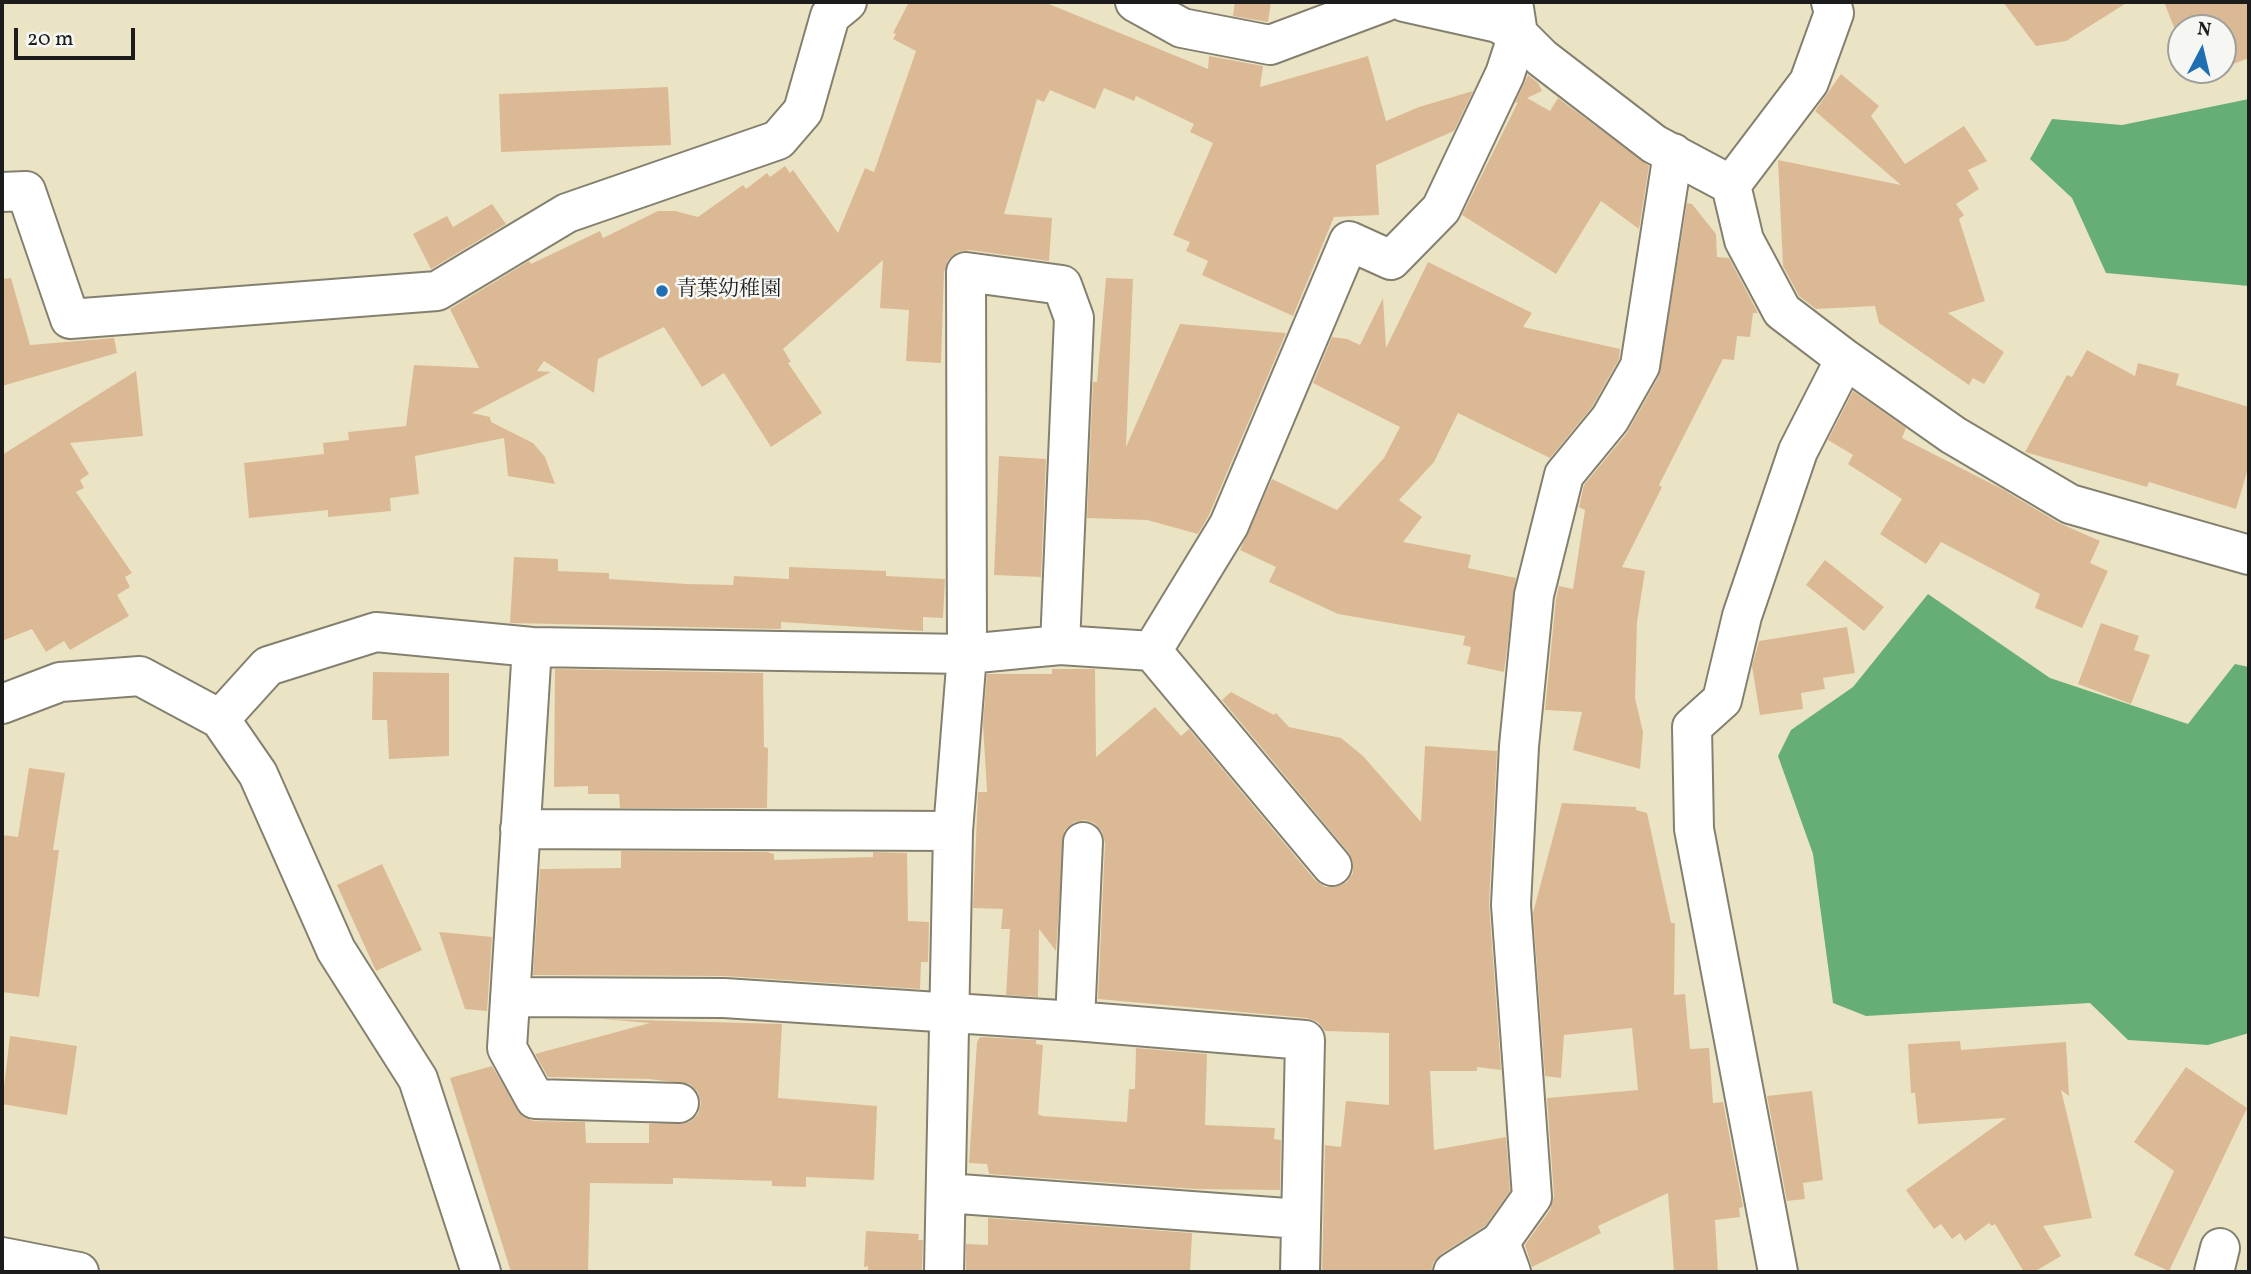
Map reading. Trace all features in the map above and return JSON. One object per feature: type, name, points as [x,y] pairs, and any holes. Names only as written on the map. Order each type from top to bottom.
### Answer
[{"type":"street","points":[[2,192],[26,191],[70,319],[437,291],[566,213],[778,140],[803,111],[830,16],[847,2]]},
{"type":"street","points":[[1135,2],[1182,28],[1212,18],[1270,45],[1385,2]]},
{"type":"street","points":[[1404,2],[1498,23],[1516,18]]},
{"type":"street","points":[[1731,185],[1810,82],[1834,13],[1831,2]]},
{"type":"street","points":[[1516,18],[1542,58],[1654,144],[1731,185],[1744,240],[1782,312],[1845,359],[1953,435],[2070,504],[2249,555]]},
{"type":"street","points":[[1152,651],[1229,525],[1349,241],[1391,260],[1441,209],[1505,74],[1516,18]]},
{"type":"street","points":[[1453,1272],[1506,1257],[1532,1197],[1511,905],[1519,746],[1534,596],[1564,475],[1610,419],[1640,366],[1673,153]]},
{"type":"street","points":[[944,1272],[953,831],[967,654],[966,272],[1062,285],[1074,318],[1060,645]]},
{"type":"street","points":[[1778,1272],[1694,830],[1692,727],[1722,700],[1742,615],[1798,451],[1845,359]]},
{"type":"street","points":[[220,719],[268,666],[376,632],[532,647],[967,654],[1060,645],[1152,651],[1332,866]]},
{"type":"street","points":[[532,647],[507,1048],[535,1099],[679,1102]]},
{"type":"street","points":[[2,704],[60,682],[140,676],[220,719],[258,774],[336,950],[418,1079],[481,1272]]},
{"type":"street","points":[[520,829],[953,831]]},
{"type":"street","points":[[1075,1021],[1083,842]]},
{"type":"street","points":[[510,997],[723,998],[1075,1021],[1305,1040],[1300,1272]]},
{"type":"street","points":[[946,1193],[1300,1219]]},
{"type":"street","points":[[2,1257],[79,1272]]},
{"type":"green space","points":[[2249,99],[2249,286],[2106,273],[2072,198],[2030,159],[2052,119],[2122,125]]},
{"type":"green space","points":[[1928,594],[2050,678],[2188,724],[2235,664],[2249,667],[2249,1033],[2208,1045],[2128,1040],[2090,1003],[1866,1016],[1833,1003],[1813,854],[1778,756],[1791,730],[1853,687]]},
{"type":"building","points":[[909,2],[1044,2],[1208,69],[1209,56],[1263,66],[1260,87],[1368,56],[1386,121],[1419,107],[1473,91],[1454,131],[1376,165],[1379,215],[1334,217],[1293,316],[1202,275],[1208,261],[1186,251],[1190,242],[1173,235],[1213,143],[1190,132],[1194,124],[1136,96],[1134,101],[1104,88],[1095,109],[1050,90],[1044,102],[1037,99],[1004,214],[1052,218],[1049,261],[969,250],[957,252],[948,260],[944,272],[941,363],[906,361],[909,310],[880,308],[883,260],[783,349],[791,362],[788,363],[822,413],[771,447],[724,373],[702,387],[664,327],[598,359],[594,393],[544,361],[537,371],[551,372],[472,413],[490,417],[491,422],[533,443],[545,457],[555,484],[508,476],[504,438],[415,456],[419,494],[390,498],[391,511],[328,517],[328,510],[249,518],[244,463],[324,454],[323,443],[349,440],[348,432],[406,426],[414,365],[479,368],[450,309],[529,261],[531,264],[600,231],[603,238],[658,211],[675,211],[698,217],[743,185],[746,189],[767,173],[770,177],[785,166],[790,173],[793,170],[838,233],[865,168],[874,172],[916,51],[893,39],[896,34],[893,33]]},
{"type":"building","points":[[1235,2],[1271,2],[1268,22],[1233,16]]},
{"type":"building","points":[[2003,2],[2128,2],[2066,41],[2036,46]]},
{"type":"building","points":[[2164,2],[2249,2],[2249,58],[2237,63],[2237,14],[2169,14]]},
{"type":"building","points":[[1841,74],[1879,106],[1871,116],[1905,164],[1964,126],[1987,161],[1968,170],[1979,189],[1956,204],[1964,215],[1959,219],[1985,301],[1948,313],[2004,352],[1984,384],[1973,378],[1969,385],[1879,323],[1875,306],[1816,309],[1799,296],[1783,266],[1778,160],[1901,185],[1815,111]]},
{"type":"building","points":[[1528,75],[1538,83],[1542,91],[1527,98],[1550,111],[1558,98],[1649,166],[1639,229],[1601,201],[1556,274],[1462,215],[1518,102],[1515,103]]},
{"type":"building","points":[[668,87],[671,145],[501,152],[499,94]]},
{"type":"building","points":[[1687,203],[1692,204],[1716,234],[1717,257],[1729,258],[1758,313],[1753,313],[1750,337],[1737,336],[1734,360],[1723,359],[1659,485],[1662,487],[1622,567],[1645,571],[1637,622],[1635,698],[1643,732],[1640,769],[1573,750],[1582,712],[1545,710],[1556,599],[1559,586],[1573,589],[1585,510],[1579,507],[1584,485],[1627,433],[1659,376]]},
{"type":"building","points":[[492,204],[506,224],[431,269],[413,234],[447,216],[453,227]]},
{"type":"building","points":[[1428,262],[1532,313],[1523,327],[1620,349],[1619,359],[1592,407],[1550,458],[1458,413],[1434,462],[1399,500],[1422,517],[1403,542],[1471,555],[1468,568],[1516,578],[1504,672],[1467,664],[1471,647],[1463,645],[1465,636],[1338,614],[1269,582],[1276,567],[1240,550],[1272,479],[1337,510],[1384,458],[1400,427],[1313,383],[1332,337],[1347,339],[1360,345],[1383,298],[1386,348]]},
{"type":"building","points":[[11,278],[30,345],[114,338],[117,353],[2,386],[2,279]]},
{"type":"building","points":[[1106,278],[1133,279],[1126,447],[1180,324],[1286,333],[1209,515],[1198,534],[1147,520],[1087,518],[1093,382],[1097,382]]},
{"type":"building","points":[[2087,350],[2135,376],[2138,363],[2179,374],[2176,385],[2249,407],[2249,465],[2236,509],[2149,482],[2147,487],[2025,452],[2067,375],[2072,377]]},
{"type":"building","points":[[136,371],[143,436],[70,443],[89,474],[80,480],[84,488],[76,492],[132,573],[125,577],[130,587],[117,595],[129,616],[70,650],[64,641],[46,652],[32,629],[2,641],[2,455]]},
{"type":"building","points":[[1853,391],[1906,428],[1902,438],[2002,489],[2059,523],[2100,541],[2090,563],[2108,571],[2082,628],[2035,608],[2040,594],[1941,542],[1926,564],[1880,534],[1902,499],[1848,464],[1853,455],[1828,440]]},
{"type":"building","points":[[999,456],[1046,459],[1041,577],[994,575]]},
{"type":"building","points":[[514,557],[558,559],[558,571],[609,573],[609,579],[687,584],[733,585],[734,576],[789,579],[789,567],[886,571],[886,576],[945,579],[943,618],[923,617],[923,631],[781,622],[781,629],[510,623]]},
{"type":"building","points":[[1825,560],[1884,607],[1864,631],[1806,585]]},
{"type":"building","points":[[2101,623],[2139,636],[2134,650],[2150,655],[2131,704],[2078,684]]},
{"type":"building","points":[[1847,627],[1855,673],[1823,678],[1825,689],[1801,693],[1803,709],[1760,715],[1752,666],[1759,641]]},
{"type":"building","points":[[555,669],[763,673],[764,747],[768,748],[767,808],[620,808],[619,794],[588,794],[588,786],[554,787]]},
{"type":"building","points":[[1052,669],[1095,669],[1096,757],[1155,707],[1181,736],[1189,729],[1315,880],[1325,887],[1336,887],[1347,882],[1353,873],[1353,862],[1349,853],[1222,700],[1231,692],[1274,715],[1276,713],[1289,727],[1341,738],[1363,756],[1421,822],[1425,746],[1497,751],[1489,904],[1501,1070],[1477,1067],[1477,1071],[1430,1071],[1434,1150],[1506,1137],[1510,1191],[1485,1226],[1441,1254],[1433,1263],[1431,1272],[1322,1272],[1325,1145],[1341,1147],[1346,1101],[1389,1105],[1389,1033],[1325,1031],[1318,1022],[1307,1018],[1098,999],[1105,843],[1102,831],[1094,823],[1085,820],[1074,822],[1064,831],[1056,951],[1039,929],[1038,997],[1006,995],[1010,929],[1001,929],[1003,909],[973,908],[978,792],[987,792],[983,724],[987,674],[1052,674]]},
{"type":"building","points":[[373,672],[449,673],[449,756],[389,759],[387,720],[372,720]]},
{"type":"building","points":[[29,768],[65,773],[53,850],[59,850],[39,997],[2,992],[2,835],[18,837]]},
{"type":"building","points":[[1562,803],[1636,807],[1636,810],[1647,813],[1671,923],[1675,923],[1674,995],[1685,994],[1690,1049],[1709,1048],[1713,1103],[1723,1102],[1743,1207],[1739,1208],[1740,1217],[1715,1220],[1718,1272],[1674,1272],[1668,1193],[1598,1226],[1601,1233],[1532,1267],[1525,1245],[1550,1210],[1554,1196],[1547,1098],[1638,1090],[1632,1028],[1564,1035],[1561,1078],[1545,1076],[1533,913]]},
{"type":"building","points":[[621,851],[767,852],[774,854],[774,860],[873,857],[873,852],[907,853],[908,921],[929,922],[928,962],[921,962],[920,989],[725,976],[533,975],[540,869],[621,868]]},
{"type":"building","points":[[382,864],[422,950],[376,971],[337,885]]},
{"type":"building","points":[[439,932],[492,937],[487,1011],[465,1009]]},
{"type":"building","points":[[602,1019],[782,1024],[778,1098],[877,1106],[874,1180],[806,1177],[806,1187],[772,1186],[772,1181],[673,1178],[673,1184],[590,1183],[588,1272],[511,1272],[450,1078],[492,1066],[523,1117],[534,1121],[585,1122],[586,1143],[649,1143],[649,1124],[690,1122],[698,1114],[701,1103],[698,1092],[690,1084],[649,1079],[548,1077],[535,1054],[650,1023]]},
{"type":"building","points":[[10,1036],[77,1046],[67,1115],[2,1104]]},
{"type":"building","points":[[980,1037],[1036,1040],[1036,1044],[1043,1045],[1038,1114],[1042,1116],[1127,1122],[1129,1089],[1135,1089],[1136,1048],[1207,1054],[1205,1125],[1275,1128],[1274,1139],[1281,1140],[1280,1190],[1195,1189],[989,1174],[987,1164],[969,1163],[977,1042]]},
{"type":"building","points":[[1960,1041],[1961,1050],[2066,1042],[2069,1096],[2061,1090],[2092,1218],[2043,1226],[2061,1256],[2034,1272],[2024,1272],[1995,1224],[1992,1226],[1989,1223],[1965,1241],[1960,1233],[1952,1239],[1941,1224],[1934,1229],[1906,1190],[2006,1118],[1918,1124],[1915,1093],[1911,1093],[1908,1044]]},
{"type":"building","points":[[2186,1067],[2247,1108],[2169,1271],[2134,1255],[2174,1171],[2134,1142]]},
{"type":"building","points":[[1812,1091],[1823,1180],[1803,1183],[1805,1199],[1787,1201],[1767,1096]]},
{"type":"building","points":[[988,1218],[1192,1233],[1190,1272],[966,1272],[966,1244],[988,1245]]},
{"type":"building","points":[[866,1231],[919,1234],[918,1240],[923,1240],[922,1272],[868,1272],[868,1266],[864,1267]]},
{"type":"place","name":"青葉幼稚園","points":[[662,291]]}]
